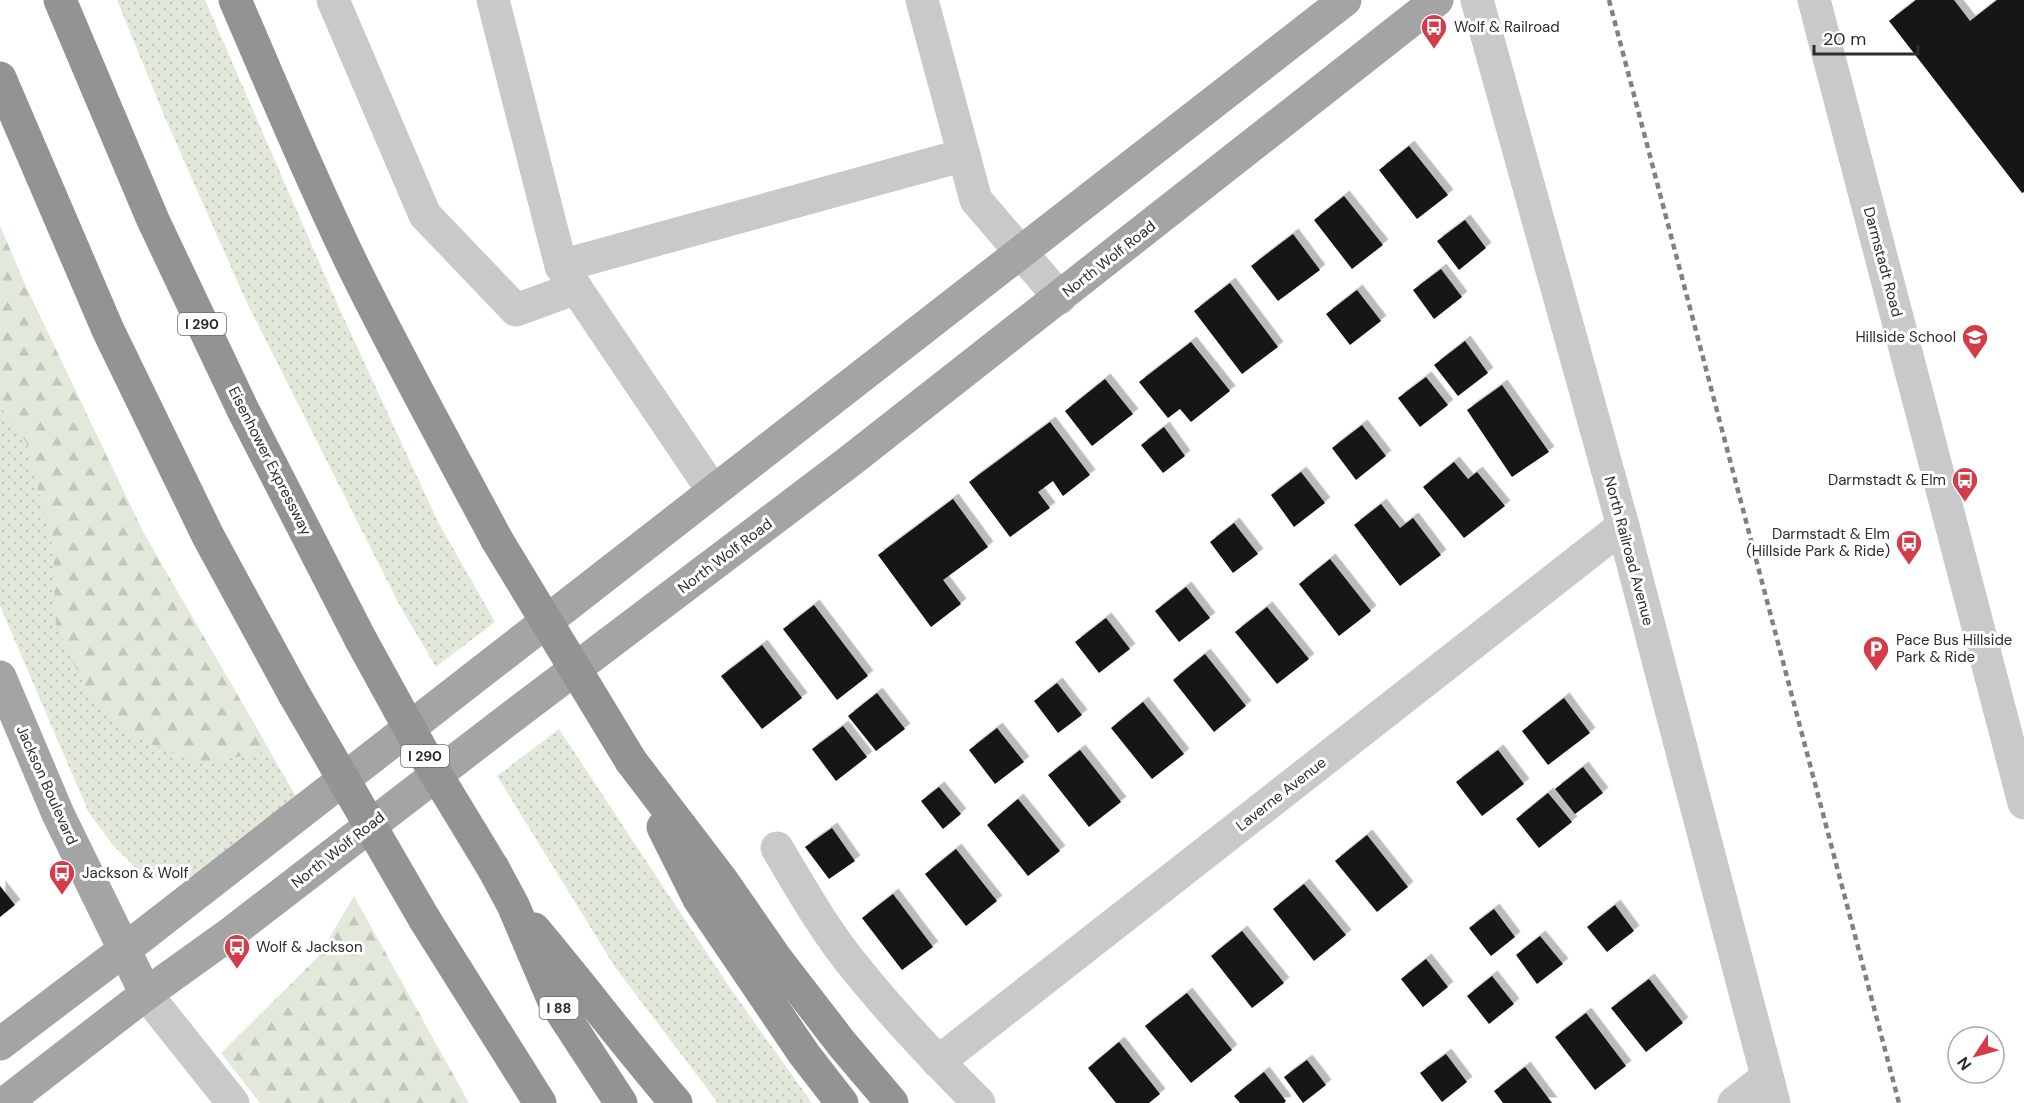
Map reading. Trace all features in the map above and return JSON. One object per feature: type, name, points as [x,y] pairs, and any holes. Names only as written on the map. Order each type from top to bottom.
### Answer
[{"type":"highway","name":"Eisenhower Expressway","points":[[60,0],[168,252],[243,410],[361,640],[422,752],[494,868],[513,905]]},
{"type":"highway","points":[[235,0],[301,152],[355,268],[497,540],[631,761],[699,899],[804,1054],[842,1103]]},
{"type":"highway","points":[[0,78],[108,330],[208,536],[294,694],[425,920],[540,1103]]},
{"type":"highway","points":[[631,761],[721,879],[788,975],[892,1103]]},
{"type":"highway","name":"I 88","points":[[513,905],[553,999],[621,1103]]},
{"type":"highway","name":"I 290","points":[[513,905],[676,1103]]},
{"type":"main road","points":[[0,1044],[1346,0]]},
{"type":"main road","name":"North Wolf Road","points":[[5,1103],[850,461],[1437,0]]},
{"type":"main road","name":"Jackson Boulevard","points":[[0,677],[57,814],[146,994]]},
{"type":"street","points":[[333,0],[425,215],[516,310],[569,277],[964,155]]},
{"type":"street","points":[[493,0],[569,277],[713,491]]},
{"type":"street","points":[[922,0],[976,200],[1060,298]]},
{"type":"street","name":"North Railroad Avenue","points":[[1477,0],[1623,526],[1771,1090]]},
{"type":"street","name":"Darmstadt Road","points":[[1814,0],[2024,803]]},
{"type":"street","name":"Laverne Avenue","points":[[938,1062],[1623,526]]},
{"type":"street","points":[[777,848],[817,916],[857,970],[938,1062],[979,1103]]},
{"type":"street","name":"Jackson Boulevard","points":[[146,994],[232,1103]]},
{"type":"street","points":[[1734,1103],[1771,1090]]},
{"type":"green space","points":[[117,0],[205,0],[340,310],[438,522],[495,622],[436,667],[401,608],[246,301],[163,113]]},
{"type":"green space","points":[[0,226],[26,287],[143,532],[298,800],[196,875],[174,879],[153,877],[136,868],[113,845],[89,813],[0,606]]},
{"type":"green space","points":[[0,226],[26,287],[143,532],[270,751],[199,764],[127,734],[86,688],[56,627],[53,549],[26,442],[0,406]]},
{"type":"green space","points":[[559,729],[730,988],[812,1103],[718,1103],[615,967],[497,776]]},
{"type":"green space","points":[[354,896],[469,1103],[260,1103],[221,1053],[318,957]]},
{"type":"building","points":[[1916,0],[1954,0],[1970,21],[1997,0],[2024,0],[2024,192],[2022,193],[1889,21]]},
{"type":"building","points":[[1409,146],[1448,195],[1417,219],[1379,170]]},
{"type":"building","points":[[1344,196],[1383,245],[1352,269],[1314,220]]},
{"type":"building","points":[[1465,220],[1486,248],[1459,270],[1437,241]]},
{"type":"building","points":[[1293,234],[1320,270],[1278,301],[1251,266]]},
{"type":"building","points":[[1441,269],[1462,297],[1434,319],[1413,290]]},
{"type":"building","points":[[1230,283],[1278,347],[1242,374],[1194,311]]},
{"type":"building","points":[[1357,290],[1381,321],[1350,345],[1326,314]]},
{"type":"building","points":[[1465,341],[1488,373],[1458,396],[1434,365]]},
{"type":"building","points":[[1191,342],[1230,391],[1191,422],[1180,409],[1168,418],[1139,382]]},
{"type":"building","points":[[1426,377],[1448,405],[1420,427],[1398,398]]},
{"type":"building","points":[[1105,379],[1133,414],[1092,446],[1065,411]]},
{"type":"building","points":[[1502,385],[1549,452],[1512,477],[1467,410]]},
{"type":"building","points":[[1050,422],[1090,475],[1063,496],[1053,481],[1038,492],[1050,508],[1010,537],[969,482]]},
{"type":"building","points":[[1362,425],[1386,456],[1356,480],[1332,448]]},
{"type":"building","points":[[1164,427],[1185,456],[1163,473],[1141,445]]},
{"type":"building","points":[[1454,462],[1468,479],[1477,472],[1505,506],[1464,538],[1423,487]]},
{"type":"building","points":[[1301,472],[1325,503],[1294,527],[1271,495]]},
{"type":"building","points":[[953,499],[988,547],[943,580],[961,604],[931,627],[878,555]]},
{"type":"building","points":[[1381,504],[1400,528],[1413,518],[1441,555],[1400,586],[1354,525]]},
{"type":"building","points":[[1234,523],[1258,554],[1233,573],[1210,542]]},
{"type":"building","points":[[1330,559],[1371,611],[1339,636],[1299,584]]},
{"type":"building","points":[[1186,587],[1210,618],[1179,642],[1155,611]]},
{"type":"building","points":[[814,605],[868,676],[837,700],[783,629]]},
{"type":"building","points":[[1267,607],[1309,659],[1277,684],[1235,632]]},
{"type":"building","points":[[1106,618],[1130,649],[1099,673],[1075,642]]},
{"type":"building","points":[[762,645],[802,698],[762,729],[721,676]]},
{"type":"building","points":[[1205,654],[1246,706],[1214,732],[1173,680]]},
{"type":"building","points":[[1057,683],[1082,715],[1058,733],[1034,701]]},
{"type":"building","points":[[877,693],[905,729],[876,751],[848,716]]},
{"type":"building","points":[[1564,698],[1590,733],[1548,765],[1522,731]]},
{"type":"building","points":[[1143,702],[1184,754],[1152,779],[1111,728]]},
{"type":"building","points":[[843,726],[867,757],[836,781],[812,749]]},
{"type":"building","points":[[997,728],[1024,762],[995,784],[969,750]]},
{"type":"building","points":[[1080,750],[1121,802],[1089,827],[1048,775]]},
{"type":"building","points":[[1498,750],[1524,784],[1482,816],[1456,782]]},
{"type":"building","points":[[1583,767],[1603,793],[1575,814],[1555,789]]},
{"type":"building","points":[[939,787],[961,814],[943,829],[921,801]]},
{"type":"building","points":[[1548,793],[1572,822],[1539,848],[1516,819]]},
{"type":"building","points":[[1018,799],[1060,851],[1028,876],[987,825]]},
{"type":"building","points":[[832,828],[855,861],[829,879],[805,847]]},
{"type":"building","points":[[1367,835],[1408,887],[1377,912],[1335,861]]},
{"type":"building","points":[[956,849],[997,901],[966,926],[925,874]]},
{"type":"building","points":[[1304,884],[1346,935],[1314,961],[1273,909]]},
{"type":"building","points":[[0,886],[15,905],[0,917]]},
{"type":"building","points":[[893,894],[933,947],[902,970],[862,918]]},
{"type":"building","points":[[1615,905],[1634,931],[1607,952],[1587,927]]},
{"type":"building","points":[[1494,909],[1515,937],[1491,956],[1469,928]]},
{"type":"building","points":[[1242,931],[1284,983],[1252,1008],[1211,956]]},
{"type":"building","points":[[1540,936],[1563,964],[1537,984],[1516,955]]},
{"type":"building","points":[[1426,959],[1448,987],[1423,1007],[1401,979]]},
{"type":"building","points":[[1492,976],[1514,1004],[1489,1024],[1467,996]]},
{"type":"building","points":[[1649,979],[1683,1023],[1646,1052],[1611,1008]]},
{"type":"building","points":[[1187,993],[1232,1050],[1191,1083],[1145,1026]]},
{"type":"building","points":[[1586,1013],[1626,1066],[1595,1090],[1555,1037]]},
{"type":"building","points":[[1119,1042],[1160,1094],[1149,1103],[1116,1103],[1088,1068]]},
{"type":"building","points":[[1446,1054],[1467,1082],[1442,1102],[1420,1073]]},
{"type":"building","points":[[1307,1060],[1326,1085],[1303,1103],[1284,1077]]},
{"type":"building","points":[[1525,1067],[1552,1103],[1503,1103],[1494,1091]]},
{"type":"building","points":[[1264,1072],[1286,1101],[1284,1103],[1240,1103],[1234,1096]]},
{"type":"railway","points":[[1609,0],[1899,1103]]},
{"type":"place","name":"Wolf & Railroad","points":[[1434,50]]},
{"type":"place","name":"Hillside School","points":[[1975,360]]},
{"type":"place","name":"Darmstadt & Elm","points":[[1965,503]]},
{"type":"place","name":"Darmstadt & Elm (Hillside Park & Ride)","points":[[1909,566]]},
{"type":"place","name":"Pace Bus Hillside Park & Ride","points":[[1876,672]]},
{"type":"place","name":"Jackson & Wolf","points":[[62,896]]},
{"type":"place","name":"Wolf & Jackson","points":[[237,970]]}]
